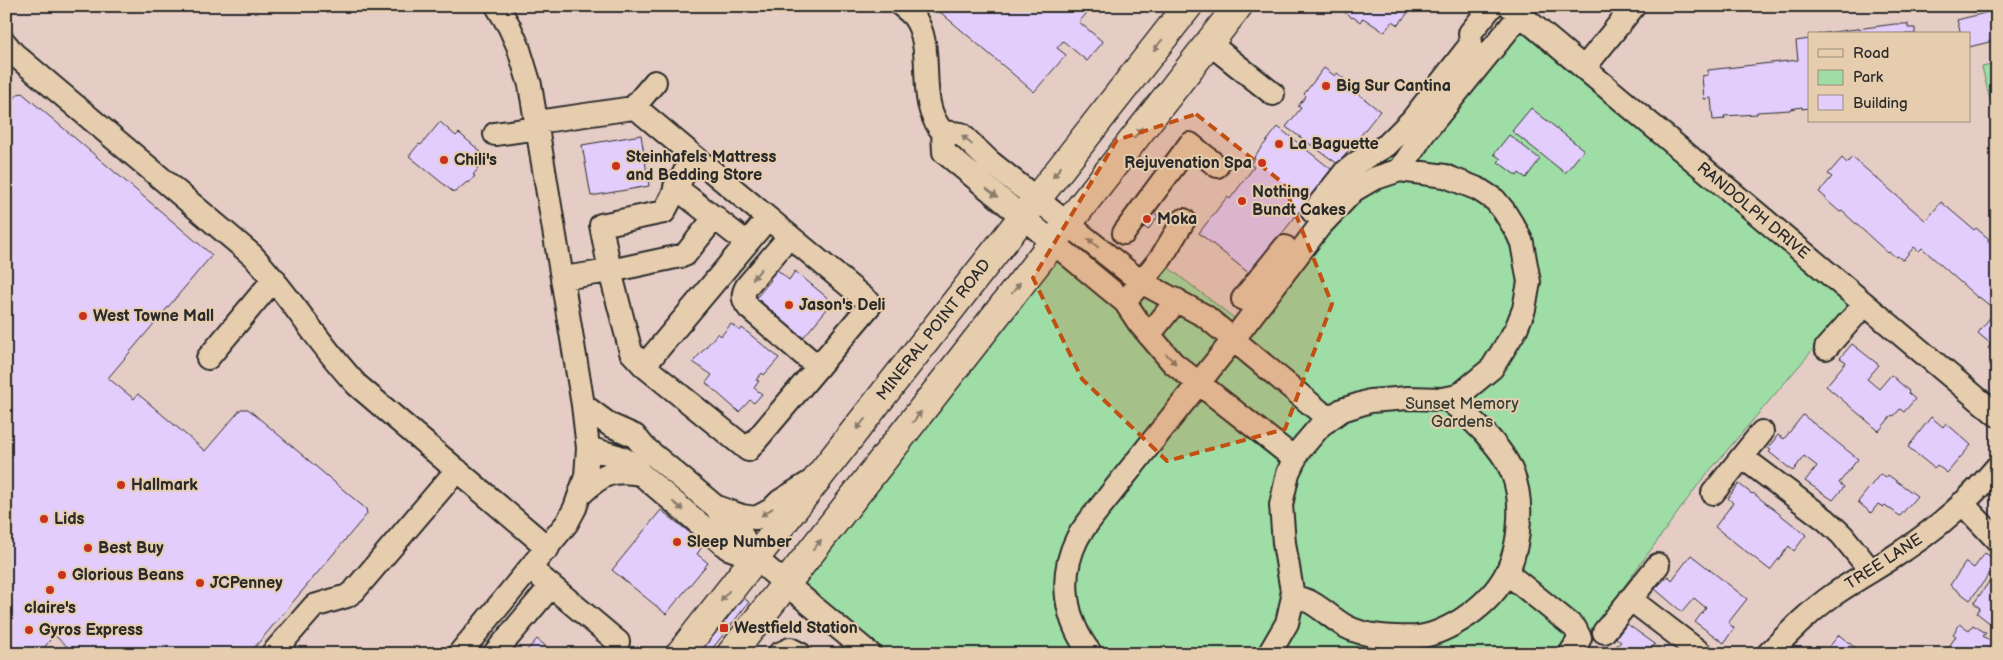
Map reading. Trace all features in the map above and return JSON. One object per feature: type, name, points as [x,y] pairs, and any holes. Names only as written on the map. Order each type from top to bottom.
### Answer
[{"type":"main road","name":"MINERAL POINT ROAD","points":[[680,654],[1188,6]]},
{"type":"main road","points":[[731,654],[1238,6]]},
{"type":"street","points":[[459,654],[567,523],[581,494],[586,476],[588,444],[538,125],[525,65],[509,26],[497,6]]},
{"type":"street","points":[[902,6],[913,16],[920,30],[931,115],[944,132],[961,134],[989,161],[1030,208],[1060,232],[1125,302],[1149,335],[1173,362],[1295,459]]},
{"type":"street","points":[[1243,298],[1344,174],[1358,162],[1387,145],[1412,120],[1471,44],[1470,33],[1492,6]]},
{"type":"street","points":[[1584,68],[1634,6]]},
{"type":"street","points":[[1400,170],[1424,133],[1515,10]]},
{"type":"street","name":"RANDOLPH DRIVE","points":[[1515,10],[1997,415]]},
{"type":"street","points":[[6,44],[14,54],[252,255],[274,279],[342,369],[357,385],[548,548]]},
{"type":"street","points":[[1209,44],[1273,94]]},
{"type":"street","points":[[633,108],[655,82]]},
{"type":"street","points":[[495,134],[633,108],[642,113],[871,304],[748,450],[644,366],[631,352],[610,271],[601,225],[664,212],[675,187],[693,156]]},
{"type":"street","points":[[1112,259],[1123,245],[1124,233],[1190,144],[1217,166]]},
{"type":"street","points":[[1091,654],[1078,634],[1066,597],[1066,577],[1077,539],[1092,516],[1233,340],[1338,204],[1354,190],[1373,179],[1400,170],[1445,176],[1478,189],[1495,200],[1504,211],[1522,244],[1529,282],[1524,309],[1516,329],[1492,368],[1458,396],[1370,401],[1342,410],[1327,421],[1304,445],[1288,473],[1281,505],[1284,543],[1293,597],[1287,623],[1269,654]]},
{"type":"street","points":[[675,187],[747,242]]},
{"type":"street","points":[[563,278],[610,271],[685,255],[715,217]]},
{"type":"street","points":[[644,366],[768,218]]},
{"type":"street","points":[[1125,302],[1172,242],[1184,220]]},
{"type":"street","points":[[1060,232],[1112,259],[1141,282],[1206,316],[1324,415],[1327,421]]},
{"type":"street","points":[[789,236],[747,286],[744,300],[749,308],[818,367]]},
{"type":"street","points":[[208,358],[274,279]]},
{"type":"street","points":[[1149,335],[1177,300]]},
{"type":"street","points":[[1826,348],[1865,304]]},
{"type":"street","points":[[1293,597],[1308,601],[1346,627],[1384,637],[1418,637],[1450,627],[1475,611],[1498,586],[1512,563],[1518,542],[1520,503],[1512,471],[1496,446],[1447,398]]},
{"type":"street","points":[[583,405],[610,425],[635,436],[644,447],[716,507],[724,520],[740,532],[755,558]]},
{"type":"street","points":[[1713,493],[1762,432]]},
{"type":"street","points":[[588,444],[609,439],[632,446],[644,447]]},
{"type":"street","points":[[588,444],[632,462],[641,474],[728,548],[755,558],[870,654]]},
{"type":"street","points":[[1742,457],[1826,520],[1842,535],[1871,571]]},
{"type":"street","name":"TREE LANE","points":[[1768,654],[1802,620],[1832,596],[1933,530],[1997,467]]},
{"type":"street","points":[[272,654],[314,606],[347,596],[354,591],[457,470]]},
{"type":"street","points":[[581,494],[597,479],[606,474],[622,472],[641,474]]},
{"type":"street","points":[[716,507],[742,516],[756,518],[771,510],[780,501],[821,474]]},
{"type":"street","points":[[1962,503],[1997,540]]},
{"type":"street","points":[[1604,632],[1658,565]]},
{"type":"street","points":[[531,569],[618,642]]},
{"type":"street","points":[[1507,573],[1575,628],[1580,638],[1570,654]]},
{"type":"street","points":[[494,654],[551,586]]},
{"type":"street","points":[[1630,599],[1702,654]]},
{"type":"street","points":[[779,654],[790,649],[800,654]]},
{"type":"highlighted area","points":[[1196,114],[1283,183],[1332,304],[1285,429],[1167,461],[1082,379],[1033,278],[1117,140]]},
{"type":"green space","name":"Sunset Memory Gardens","points":[[1513,9],[1857,298],[1700,482],[1575,654],[870,654],[786,583],[1044,254],[1083,277],[1124,316],[1165,265],[1238,321],[1369,167],[1405,147]]},
{"type":"green space","points":[[1997,64],[1997,120],[1995,121],[1982,67]]},
{"type":"building","points":[[933,6],[1093,6],[1079,22],[1103,42],[1087,61],[1063,41],[1057,48],[1066,55],[1034,92]]},
{"type":"building","points":[[1337,6],[1405,6],[1410,10],[1398,25],[1393,21],[1384,32],[1363,18],[1360,22],[1352,18]]},
{"type":"building","points":[[1997,10],[1997,40],[1970,47],[1970,32],[1960,32],[1957,20]]},
{"type":"building","points":[[1895,24],[1908,24],[1908,28],[1915,28],[1915,32],[1833,32]]},
{"type":"building","points":[[1808,39],[1808,108],[1802,109],[1802,107],[1790,110],[1757,112],[1757,114],[1724,116],[1725,119],[1713,120],[1711,98],[1704,99],[1702,76],[1708,75],[1708,70],[1798,60],[1796,41]]},
{"type":"building","points":[[1324,68],[1335,76],[1337,73],[1355,88],[1353,90],[1380,111],[1338,164],[1286,127],[1301,108],[1298,106],[1306,96],[1304,94]]},
{"type":"building","name":"West Towne Mall","points":[[22,93],[212,255],[108,378],[134,399],[138,394],[205,451],[241,409],[248,409],[366,509],[367,514],[249,654],[76,654],[54,635],[39,654],[6,654],[6,108],[18,94]]},
{"type":"building","points":[[1531,108],[1584,150],[1565,173],[1512,131]]},
{"type":"building","name":"Chili's","points":[[440,122],[456,136],[459,133],[481,152],[472,163],[478,169],[473,175],[475,176],[469,183],[467,182],[455,192],[409,156]]},
{"type":"building","points":[[1278,127],[1332,170],[1250,274],[1199,233],[1227,197],[1230,199],[1254,167],[1250,164],[1254,157]]},
{"type":"building","name":"Steinhafels Mattress and Bedding Store","points":[[641,135],[649,186],[591,196],[582,145]]},
{"type":"building","points":[[1509,135],[1540,159],[1526,178],[1519,173],[1517,176],[1498,162],[1501,159],[1494,154]]},
{"type":"building","points":[[1852,157],[1926,221],[1941,202],[1974,230],[1976,228],[1989,239],[1987,241],[1997,249],[1997,303],[1993,308],[1978,298],[1922,248],[1919,251],[1914,247],[1903,260],[1888,253],[1842,211],[1840,212],[1825,199],[1819,192],[1832,177],[1828,174],[1842,158],[1847,163]]},
{"type":"building","name":"Moka","points":[[1147,208],[1158,216],[1148,230],[1136,221]]},
{"type":"building","name":"Jason's Deli","points":[[775,268],[789,280],[795,271],[830,300],[824,307],[827,309],[802,339],[751,304],[771,280],[768,277]]},
{"type":"building","points":[[1996,310],[1997,356],[1988,348],[1991,344],[1978,333]]},
{"type":"building","points":[[731,324],[740,331],[742,328],[779,358],[764,375],[762,373],[756,380],[759,381],[754,388],[762,394],[754,403],[750,400],[739,412],[706,383],[712,375],[693,362],[718,333],[721,336]]},
{"type":"building","points":[[1852,344],[1879,365],[1867,379],[1879,389],[1891,375],[1915,399],[1904,412],[1900,409],[1894,416],[1892,415],[1879,431],[1826,386],[1846,362],[1840,358]]},
{"type":"building","points":[[1803,415],[1858,459],[1839,483],[1844,487],[1833,500],[1805,481],[1817,466],[1804,456],[1793,471],[1769,452],[1771,450],[1768,448],[1778,435],[1784,439]]},
{"type":"building","points":[[1931,417],[1943,427],[1946,423],[1971,445],[1947,473],[1937,465],[1934,468],[1908,447]]},
{"type":"building","points":[[1880,474],[1886,478],[1888,475],[1917,496],[1900,516],[1885,505],[1883,507],[1878,504],[1871,513],[1858,502]]},
{"type":"building","points":[[1739,484],[1806,535],[1794,551],[1789,546],[1770,570],[1715,527],[1733,503],[1728,498]]},
{"type":"building","points":[[661,510],[704,544],[697,554],[708,563],[666,614],[612,570]]},
{"type":"building","points":[[1985,553],[1997,561],[1997,564],[1970,600],[1950,585],[1966,562],[1974,568]]},
{"type":"building","points":[[1691,555],[1747,599],[1728,623],[1734,628],[1724,643],[1695,622],[1706,608],[1694,598],[1682,612],[1655,589],[1668,576],[1672,580]]},
{"type":"building","points":[[1989,582],[1995,586],[1997,583],[1997,631],[1977,613],[1980,608],[1974,603]]},
{"type":"building","name":"Westfield Station","points":[[743,598],[749,602],[708,654],[699,654]]},
{"type":"building","points":[[1627,624],[1655,644],[1647,654],[1608,653],[1621,642],[1616,638]]},
{"type":"building","points":[[1960,624],[1969,630],[1973,625],[1986,633],[1983,636],[1994,644],[1986,654],[1952,654],[1947,650],[1956,636],[1953,634]]},
{"type":"building","points":[[1839,635],[1863,654],[1823,654]]},
{"type":"building","points":[[537,639],[555,654],[524,654]]},
{"type":"place","name":"Big Sur Cantina","points":[[1326,86]]},
{"type":"place","name":"La Baguette","points":[[1279,144]]},
{"type":"place","name":"Chili's","points":[[444,160]]},
{"type":"place","name":"Rejuvenation Spa","points":[[1262,163]]},
{"type":"place","name":"Steinhafels Mattress and Bedding Store","points":[[616,166]]},
{"type":"place","name":"Nothing Bundt Cakes","points":[[1242,201]]},
{"type":"place","name":"Moka","points":[[1147,219]]},
{"type":"place","name":"Jason's Deli","points":[[789,305]]},
{"type":"place","name":"West Towne Mall","points":[[83,316]]},
{"type":"place","name":"Hallmark","points":[[121,485]]},
{"type":"place","name":"Lids","points":[[44,519]]},
{"type":"place","name":"Sleep Number","points":[[677,542]]},
{"type":"place","name":"Best Buy","points":[[88,548]]},
{"type":"place","name":"Glorious Beans","points":[[62,575]]},
{"type":"place","name":"JCPenney","points":[[200,583]]},
{"type":"place","name":"claire's","points":[[50,590]]},
{"type":"place","name":"Westfield Station","points":[[724,628]]},
{"type":"place","name":"Gyros Express","points":[[29,630]]}]
